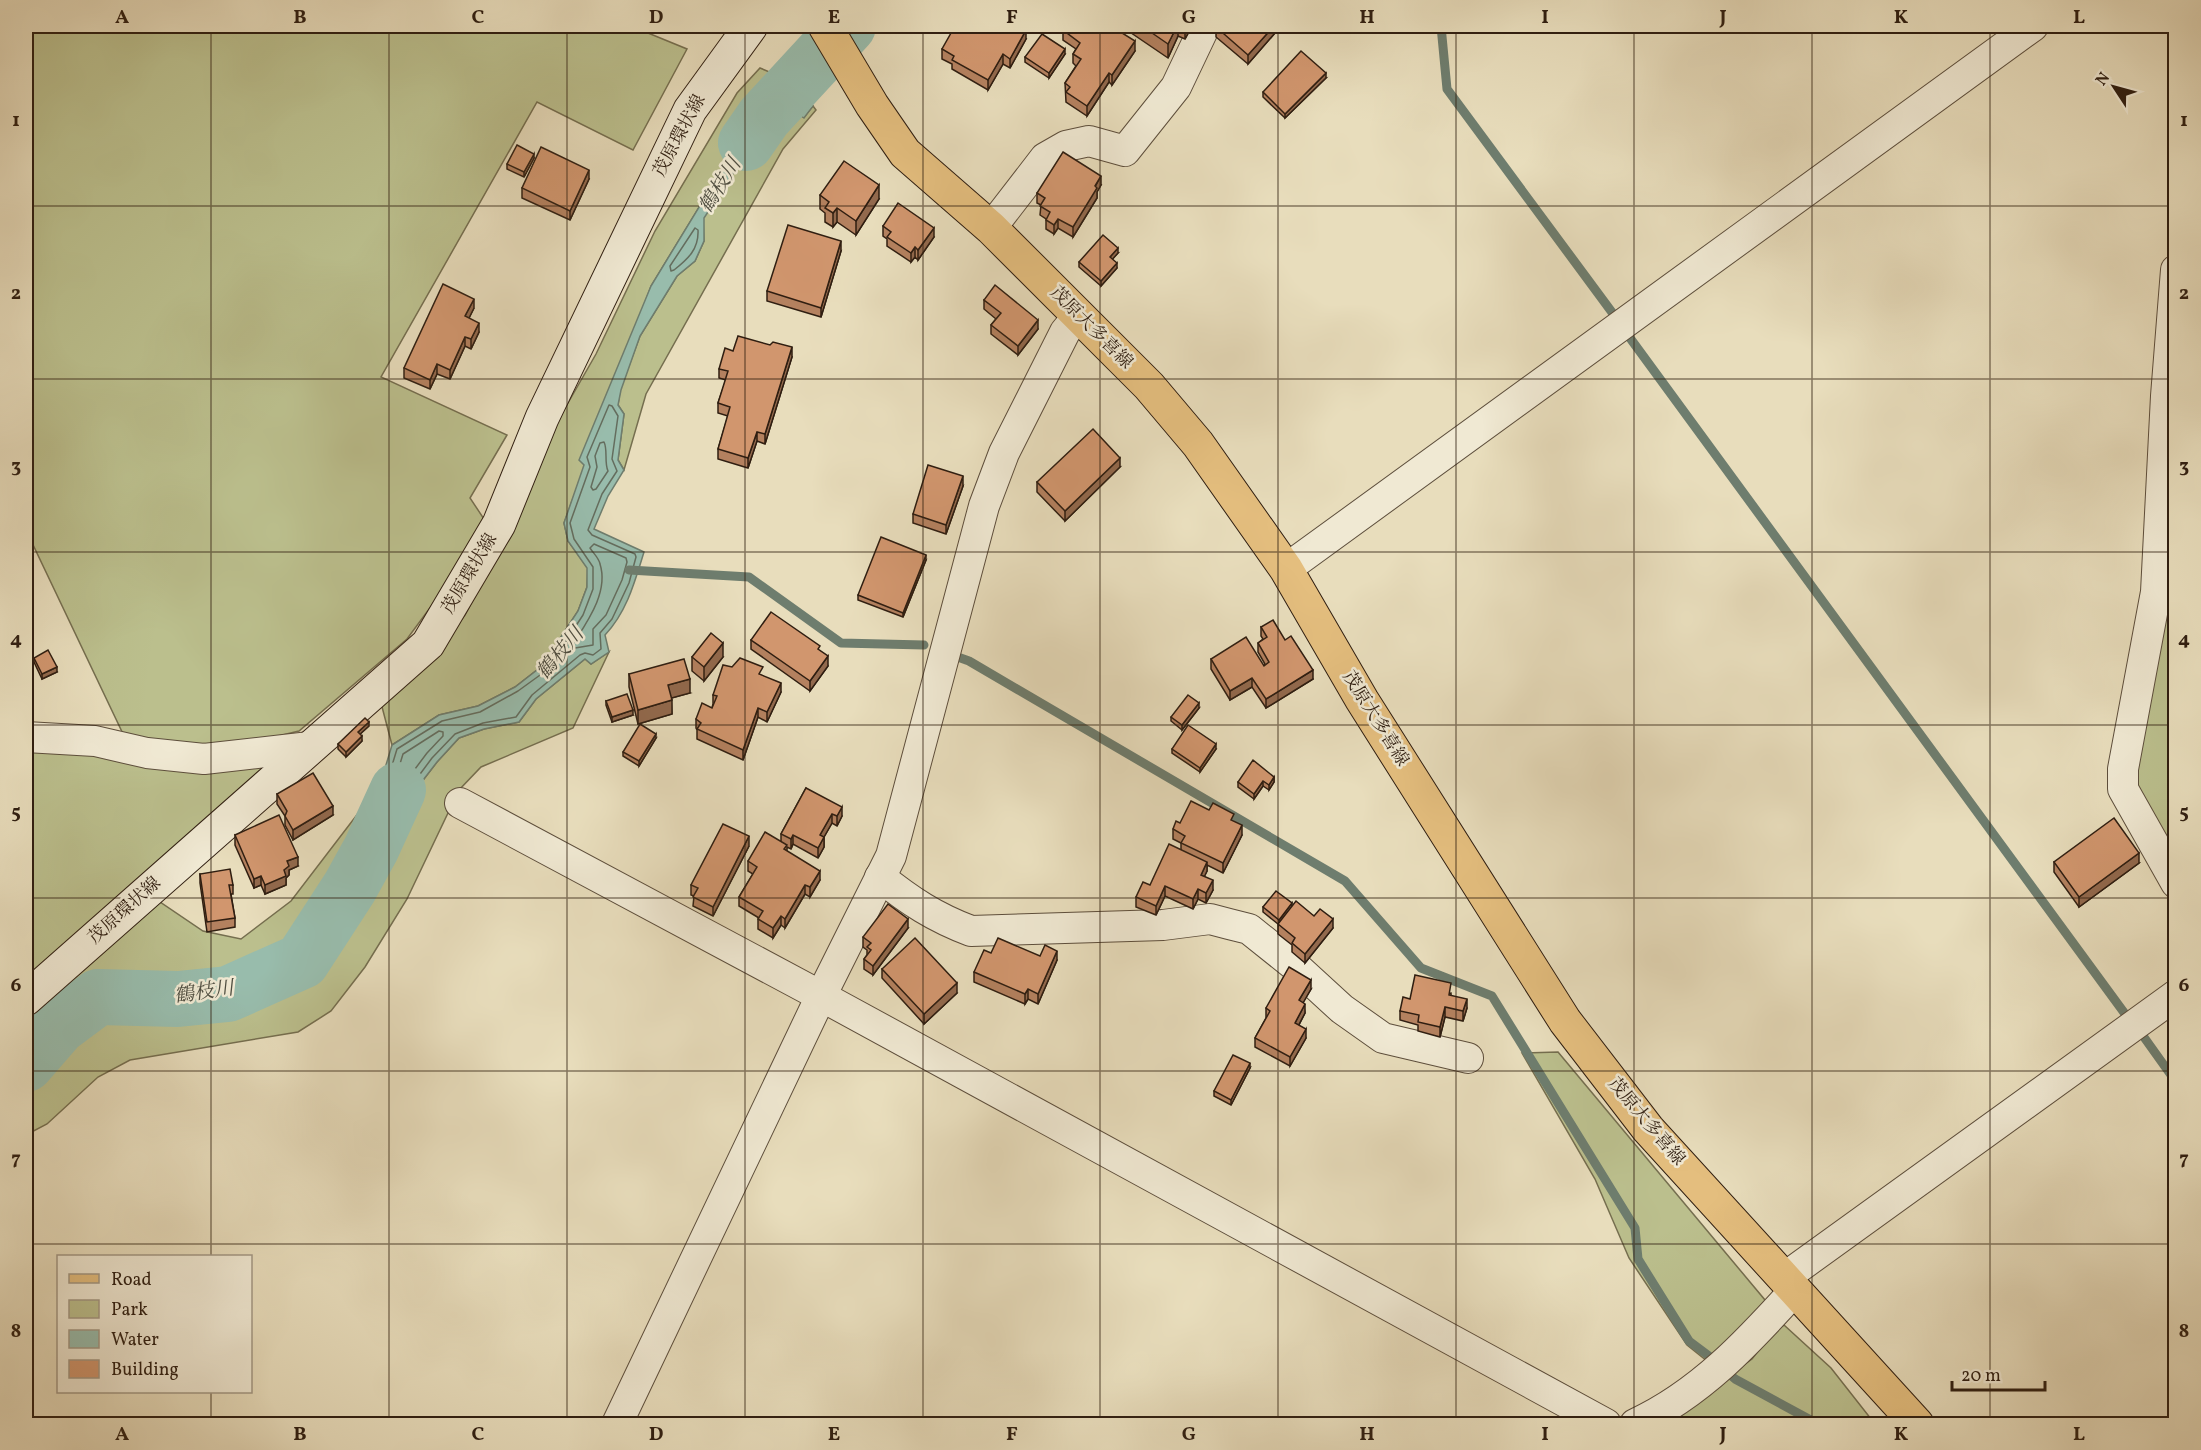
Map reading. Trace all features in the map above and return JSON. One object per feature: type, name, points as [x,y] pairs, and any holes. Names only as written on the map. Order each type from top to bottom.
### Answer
[{"type":"main road","name":"茂原環状線","points":[[26,999],[429,644],[499,525],[542,418],[690,110],[751,26]]},
{"type":"main road","name":"茂原大多喜線","points":[[825,26],[872,105],[905,153],[991,228],[1149,386],[1198,444],[1286,568],[1362,700],[1565,1021],[1648,1129],[1917,1425]]},
{"type":"street","points":[[991,228],[1045,158],[1066,146],[1089,141],[1125,151],[1176,87],[1205,26]]},
{"type":"street","points":[[1286,568],[2018,29]]},
{"type":"street","points":[[2175,270],[2156,592],[2122,769],[2123,789],[2175,883]]},
{"type":"street","points":[[617,1425],[821,996],[891,856],[984,506],[1009,443],[1065,332],[1078,316]]},
{"type":"street","points":[[26,737],[95,741],[147,753],[204,759],[310,747]]},
{"type":"street","points":[[459,803],[821,996],[1606,1425]]},
{"type":"street","points":[[880,877],[915,905],[942,920],[971,931],[1164,925],[1210,919],[1249,929],[1286,958],[1342,1009],[1383,1038],[1468,1058]]},
{"type":"street","points":[[1635,1425],[1663,1412],[1701,1383],[1751,1338],[1790,1284],[2175,995]]},
{"type":"green space","points":[[26,26],[631,26],[687,49],[633,150],[537,102],[381,377],[507,435],[470,498],[486,522],[472,551],[407,639],[299,731],[224,749],[125,738],[26,530]]},
{"type":"green space","points":[[760,68],[779,76],[651,286],[564,523],[568,541],[588,568],[587,587],[578,611],[542,666],[515,687],[478,706],[439,715],[392,745],[381,703],[422,670],[465,615],[521,509],[544,445],[596,354],[655,231],[737,93]]},
{"type":"green space","points":[[813,106],[816,110],[783,149],[646,394],[624,470],[618,460],[624,414],[618,405],[620,390],[640,336],[677,276],[695,261],[704,241],[703,218],[757,137],[773,118],[794,111],[804,117]]},
{"type":"green space","points":[[2175,383],[2175,866],[2129,783]]},
{"type":"green space","points":[[609,652],[573,728],[481,767],[459,790],[407,899],[365,967],[331,1011],[298,1032],[130,1060],[98,1077],[47,1124],[26,1135],[26,1013],[154,898],[203,931],[241,939],[291,901],[379,786],[358,857],[370,862],[410,797],[459,738],[484,729],[519,722],[536,699],[585,659],[591,664]]},
{"type":"green space","points":[[26,748],[255,763],[269,767],[26,988]]},
{"type":"green space","points":[[1558,1052],[1765,1300],[1760,1314],[1712,1365],[1687,1345],[1629,1258],[1595,1179],[1522,1053]]},
{"type":"green space","points":[[1784,1325],[1831,1368],[1875,1424],[1656,1424],[1676,1413],[1752,1359],[1773,1332]]},
{"type":"water","points":[[779,76],[802,87],[813,106],[804,118],[794,111],[773,118],[757,137],[704,218],[704,241],[695,261],[677,276],[640,336],[621,390],[618,405],[624,414],[618,460],[624,470],[608,496],[594,529],[644,552],[625,606],[605,635],[609,652],[591,664],[585,659],[536,699],[519,722],[484,729],[459,738],[410,797],[370,862],[358,858],[392,745],[439,715],[478,706],[515,687],[542,666],[578,611],[587,587],[587,568],[568,541],[564,523],[584,465],[579,460],[651,286]]},
{"type":"building","points":[[955,26],[1018,26],[1026,30],[1010,59],[1003,54],[988,80],[952,60],[954,56],[942,49]]},
{"type":"building","points":[[1066,26],[1111,26],[1135,41],[1112,75],[1109,73],[1087,106],[1066,92],[1070,87],[1065,83],[1081,59],[1073,54],[1080,43],[1063,30]]},
{"type":"building","points":[[1142,26],[1177,26],[1168,44]]},
{"type":"building","points":[[1274,26],[1248,55],[1216,27]]},
{"type":"building","points":[[1042,34],[1065,49],[1049,73],[1025,57]]},
{"type":"building","points":[[1301,51],[1326,73],[1285,114],[1263,92]]},
{"type":"building","points":[[517,145],[534,154],[524,172],[507,164]]},
{"type":"building","points":[[541,147],[589,170],[570,211],[522,188]]},
{"type":"building","points":[[1063,152],[1101,176],[1095,186],[1097,188],[1073,227],[1058,219],[1054,225],[1046,220],[1050,212],[1040,206],[1045,198],[1037,193]]},
{"type":"building","points":[[844,161],[879,185],[856,221],[837,208],[833,213],[825,208],[829,202],[820,195]]},
{"type":"building","points":[[898,203],[934,228],[918,250],[915,247],[911,253],[887,237],[891,232],[883,226]]},
{"type":"building","points":[[788,225],[841,241],[821,308],[767,291]]},
{"type":"building","points":[[1103,235],[1118,248],[1110,257],[1117,263],[1101,281],[1079,262]]},
{"type":"building","points":[[443,284],[474,299],[465,316],[479,323],[471,339],[465,337],[450,370],[437,364],[430,380],[404,368]]},
{"type":"building","points":[[995,285],[1038,320],[1018,346],[991,325],[1001,313],[984,300]]},
{"type":"building","points":[[738,336],[770,345],[773,342],[792,347],[765,434],[757,432],[748,458],[718,449],[730,407],[718,403],[728,371],[719,369],[725,348],[733,351]]},
{"type":"building","points":[[1093,429],[1120,458],[1065,511],[1037,482]]},
{"type":"building","points":[[928,465],[963,476],[946,525],[913,514]]},
{"type":"building","points":[[881,537],[926,555],[903,613],[858,595]]},
{"type":"building","points":[[771,612],[820,646],[818,649],[828,656],[810,681],[751,640]]},
{"type":"building","points":[[1273,620],[1285,640],[1291,636],[1313,670],[1266,699],[1252,678],[1230,691],[1211,659],[1246,637],[1264,666],[1269,662],[1258,643],[1267,637],[1261,627]]},
{"type":"building","points":[[711,633],[723,643],[704,667],[692,657]]},
{"type":"building","points":[[48,650],[57,667],[42,674],[34,658]]},
{"type":"building","points":[[740,658],[763,667],[759,674],[781,683],[767,712],[758,708],[743,750],[697,729],[701,723],[696,719],[702,703],[712,708],[717,696],[713,695],[723,665],[732,667]]},
{"type":"building","points":[[684,659],[690,679],[668,685],[672,700],[638,710],[629,674]]},
{"type":"building","points":[[627,694],[633,710],[612,717],[606,701]]},
{"type":"building","points":[[1188,695],[1199,703],[1182,725],[1171,717]]},
{"type":"building","points":[[365,718],[369,722],[358,732],[362,736],[346,752],[338,744]]},
{"type":"building","points":[[640,724],[656,734],[639,761],[623,752]]},
{"type":"building","points":[[1188,725],[1216,744],[1200,768],[1172,749]]},
{"type":"building","points":[[1253,760],[1274,777],[1269,785],[1263,781],[1254,794],[1238,782]]},
{"type":"building","points":[[313,773],[333,806],[293,830],[285,816],[287,811],[277,794]]},
{"type":"building","points":[[806,788],[842,807],[837,816],[832,814],[820,835],[824,837],[818,848],[793,835],[791,839],[781,834]]},
{"type":"building","points":[[1191,801],[1209,810],[1213,803],[1234,814],[1231,820],[1242,825],[1223,863],[1181,843],[1185,836],[1173,829],[1176,821],[1180,823]]},
{"type":"building","points":[[279,815],[298,857],[287,861],[289,866],[284,870],[286,876],[265,885],[261,876],[254,879],[235,835]]},
{"type":"building","points":[[2114,818],[2139,853],[2079,897],[2054,862]]},
{"type":"building","points":[[723,824],[749,836],[713,907],[693,897],[698,888],[691,885]]},
{"type":"building","points":[[765,832],[787,845],[784,849],[820,871],[810,887],[805,885],[785,919],[781,916],[773,928],[758,919],[763,911],[739,897],[757,867],[748,861]]},
{"type":"building","points":[[1169,844],[1207,862],[1201,875],[1213,880],[1206,893],[1198,889],[1193,899],[1165,886],[1156,906],[1136,897],[1143,882],[1150,885]]},
{"type":"building","points":[[230,869],[233,885],[229,885],[235,918],[207,922],[200,874]]},
{"type":"building","points":[[1276,891],[1292,903],[1279,920],[1263,907]]},
{"type":"building","points":[[1296,901],[1314,916],[1320,909],[1333,919],[1305,954],[1292,943],[1295,938],[1278,924]]},
{"type":"building","points":[[888,904],[908,919],[873,966],[864,959],[871,950],[867,947],[871,943],[863,937]]},
{"type":"building","points":[[915,938],[957,983],[924,1014],[882,969]]},
{"type":"building","points":[[998,938],[1040,956],[1045,945],[1057,951],[1038,994],[1028,989],[1025,994],[974,972],[984,950],[991,953]]},
{"type":"building","points":[[1289,967],[1311,980],[1299,1000],[1305,1004],[1295,1023],[1306,1029],[1290,1057],[1255,1038],[1270,1011],[1266,1008]]},
{"type":"building","points":[[1415,975],[1451,983],[1449,995],[1467,999],[1463,1011],[1445,1007],[1440,1027],[1418,1022],[1419,1015],[1400,1011],[1403,997],[1410,999]]},
{"type":"building","points":[[1233,1055],[1250,1063],[1231,1100],[1214,1091]]},
{"type":"waterway","name":"鶴枝川","points":[[746,143],[764,117],[848,26]]},
{"type":"waterway","points":[[1441,26],[1447,89],[1614,315]]},
{"type":"waterway","points":[[1630,338],[2128,1018]]},
{"type":"waterway","points":[[629,570],[749,577],[841,643],[924,645]]},
{"type":"waterway","points":[[955,656],[969,661],[1345,881],[1421,968],[1492,996],[1635,1228],[1638,1259],[1689,1341],[1735,1379],[1818,1424]]},
{"type":"waterway","name":"鶴枝川","points":[[26,1064],[59,1026],[98,997],[178,999],[228,994],[302,961],[350,887],[371,849],[398,790]]},
{"type":"waterway","points":[[2141,1033],[2176,1082]]}]
